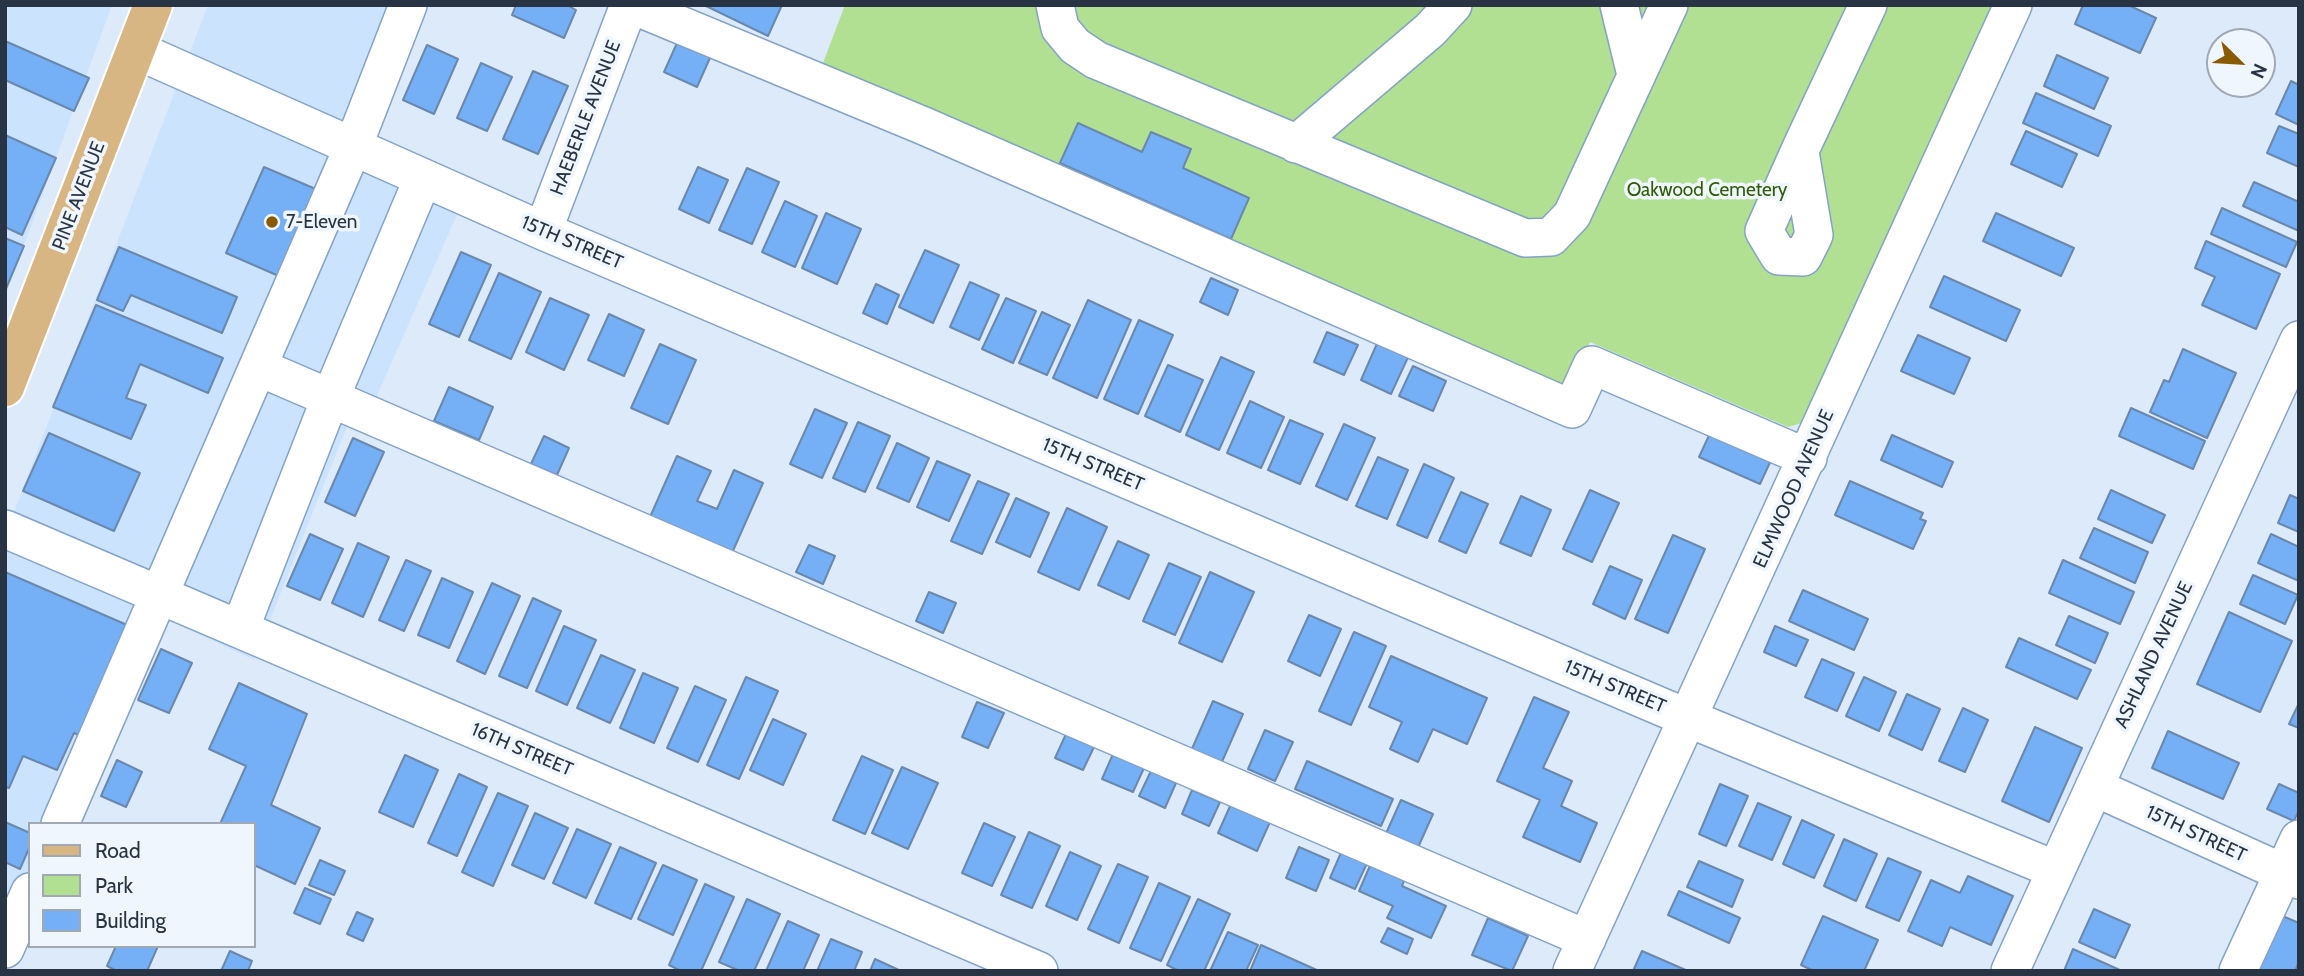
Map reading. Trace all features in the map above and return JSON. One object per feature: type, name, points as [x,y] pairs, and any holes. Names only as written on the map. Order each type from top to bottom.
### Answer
[{"type":"main road","name":"PINE AVENUE","points":[[5,387],[153,5]]},
{"type":"street","points":[[61,822],[353,147],[408,5]]},
{"type":"street","points":[[631,5],[912,121],[1572,409],[1592,365],[1808,458]]},
{"type":"street","name":"HAEBERLE AVENUE","points":[[543,231],[631,5]]},
{"type":"street","points":[[1055,5],[1060,28],[1075,46],[1096,60],[1525,238],[1551,237],[1572,215],[1669,5]]},
{"type":"street","points":[[1296,144],[1430,30],[1453,5]]},
{"type":"street","points":[[1619,5],[1636,75]]},
{"type":"street","points":[[1800,152],[1867,5]]},
{"type":"street","name":"ELMWOOD AVENUE","points":[[1580,955],[2013,5]]},
{"type":"street","name":"15TH STREET","points":[[136,50],[543,231],[1689,719],[2056,870]]},
{"type":"street","points":[[240,629],[330,400],[423,177]]},
{"type":"street","name":"ASHLAND AVENUE","points":[[2010,971],[2299,340]]},
{"type":"street","points":[[258,367],[1580,955]]},
{"type":"street","name":"16TH STREET","points":[[5,528],[1039,971]]},
{"type":"street","name":"15TH STREET","points":[[2094,787],[2291,877]]},
{"type":"street","points":[[2238,971],[2291,877],[2299,839]]},
{"type":"street","points":[[5,949],[28,897]]},
{"type":"shaded area","points":[[5,5],[112,5],[5,297]]},
{"type":"shaded area","points":[[208,5],[401,5],[343,157],[460,208],[364,425],[350,419],[254,660],[166,619],[71,822],[28,822],[28,913],[5,962],[5,535]]},
{"type":"green space","name":"Oakwood Cemetery","points":[[845,5],[1994,5],[1808,421],[1788,427],[1590,342],[1565,399],[823,63]]},
{"type":"building","points":[[516,5],[567,5],[576,10],[564,38],[512,15]]},
{"type":"building","points":[[704,5],[782,5],[768,36]]},
{"type":"building","points":[[2083,5],[2128,5],[2156,18],[2140,53],[2075,24]]},
{"type":"building","points":[[681,34],[714,49],[697,87],[664,72]]},
{"type":"building","points":[[5,41],[89,78],[74,111],[5,80]]},
{"type":"building","points":[[427,45],[458,59],[434,114],[403,100]]},
{"type":"building","points":[[2057,55],[2108,78],[2094,109],[2044,86]]},
{"type":"building","points":[[481,63],[512,77],[487,131],[457,118]]},
{"type":"building","points":[[533,71],[568,86],[538,154],[503,139]]},
{"type":"building","points":[[2291,81],[2299,85],[2299,125],[2276,114]]},
{"type":"building","points":[[2036,93],[2111,126],[2098,156],[2023,123]]},
{"type":"building","points":[[1078,123],[1142,152],[1151,132],[1191,149],[1183,168],[1249,198],[1231,239],[1060,163]]},
{"type":"building","points":[[2279,126],[2299,134],[2299,167],[2267,153]]},
{"type":"building","points":[[2026,131],[2077,154],[2062,187],[2011,164]]},
{"type":"building","points":[[5,135],[56,158],[22,235],[5,227]]},
{"type":"building","name":"7-Eleven","points":[[264,167],[318,190],[281,277],[226,253]]},
{"type":"building","points":[[698,167],[728,180],[709,223],[679,209]]},
{"type":"building","points":[[747,168],[779,182],[752,244],[719,230]]},
{"type":"building","points":[[2254,182],[2299,202],[2299,231],[2243,206]]},
{"type":"building","points":[[785,201],[817,216],[795,267],[762,252]]},
{"type":"building","points":[[2222,208],[2297,242],[2286,267],[2211,234]]},
{"type":"building","points":[[826,213],[861,229],[837,284],[802,268]]},
{"type":"building","points":[[1996,213],[2074,248],[2061,276],[1983,241]]},
{"type":"building","points":[[5,238],[24,246],[5,291]]},
{"type":"building","points":[[2206,241],[2280,274],[2256,329],[2202,305],[2215,277],[2195,268]]},
{"type":"building","points":[[119,247],[237,297],[222,333],[131,295],[123,311],[97,300]]},
{"type":"building","points":[[925,250],[959,265],[933,323],[899,307]]},
{"type":"building","points":[[461,252],[491,265],[459,337],[429,324]]},
{"type":"building","points":[[499,273],[541,292],[511,359],[469,340]]},
{"type":"building","points":[[1944,276],[2020,310],[2006,341],[1930,307]]},
{"type":"building","points":[[1211,278],[1238,290],[1228,315],[1200,302]]},
{"type":"building","points":[[970,282],[999,295],[979,340],[950,327]]},
{"type":"building","points":[[876,284],[899,295],[887,324],[863,313]]},
{"type":"building","points":[[550,298],[589,315],[564,370],[526,352]]},
{"type":"building","points":[[1006,298],[1036,311],[1013,363],[982,349]]},
{"type":"building","points":[[1088,300],[1131,320],[1097,398],[1053,378]]},
{"type":"building","points":[[96,305],[223,358],[208,393],[140,364],[126,398],[146,405],[131,439],[53,407]]},
{"type":"building","points":[[1042,312],[1070,325],[1047,375],[1019,363]]},
{"type":"building","points":[[609,314],[644,330],[624,376],[588,360]]},
{"type":"building","points":[[1139,320],[1173,335],[1138,414],[1104,399]]},
{"type":"building","points":[[1327,332],[1358,345],[1344,375],[1314,362]]},
{"type":"building","points":[[1918,335],[1970,358],[1954,394],[1901,371]]},
{"type":"building","points":[[1379,339],[1410,353],[1391,394],[1361,380]]},
{"type":"building","points":[[660,344],[696,360],[668,424],[631,408]]},
{"type":"building","points":[[2183,349],[2236,373],[2207,438],[2150,412],[2164,380],[2169,382]]},
{"type":"building","points":[[1221,357],[1254,372],[1219,450],[1186,435]]},
{"type":"building","points":[[1168,365],[1203,380],[1180,432],[1145,416]]},
{"type":"building","points":[[1413,366],[1446,381],[1433,411],[1399,396]]},
{"type":"building","points":[[449,387],[493,407],[479,440],[434,421]]},
{"type":"building","points":[[1250,401],[1284,417],[1261,468],[1227,453]]},
{"type":"building","points":[[2131,408],[2205,441],[2193,469],[2119,436]]},
{"type":"building","points":[[815,409],[847,423],[822,478],[790,464]]},
{"type":"building","points":[[1290,420],[1323,434],[1300,484],[1268,470]]},
{"type":"building","points":[[858,422],[890,436],[865,492],[833,478]]},
{"type":"building","points":[[1344,424],[1375,438],[1347,500],[1316,486]]},
{"type":"building","points":[[1712,429],[1773,456],[1760,484],[1699,457]]},
{"type":"building","points":[[49,433],[140,473],[114,531],[23,491]]},
{"type":"building","points":[[1892,435],[1953,462],[1942,487],[1881,460]]},
{"type":"building","points":[[544,436],[569,448],[557,475],[531,464]]},
{"type":"building","points":[[353,438],[384,452],[355,516],[325,502]]},
{"type":"building","points":[[897,443],[929,458],[909,502],[877,488]]},
{"type":"building","points":[[677,456],[711,471],[697,501],[717,509],[734,470],[763,483],[732,553],[650,517]]},
{"type":"building","points":[[1378,457],[1408,470],[1387,519],[1356,506]]},
{"type":"building","points":[[937,461],[970,475],[949,521],[917,507]]},
{"type":"building","points":[[1424,464],[1454,478],[1427,538],[1397,525]]},
{"type":"building","points":[[978,481],[1009,494],[982,554],[951,541]]},
{"type":"building","points":[[1850,481],[1923,513],[1920,519],[1926,521],[1913,549],[1835,515]]},
{"type":"building","points":[[1590,490],[1619,503],[1592,562],[1563,549]]},
{"type":"building","points":[[2111,490],[2165,515],[2152,543],[2098,519]]},
{"type":"building","points":[[1461,492],[1488,504],[1466,553],[1439,541]]},
{"type":"building","points":[[2290,495],[2299,499],[2299,532],[2278,523]]},
{"type":"building","points":[[1521,496],[1551,510],[1531,556],[1500,543]]},
{"type":"building","points":[[1016,498],[1049,513],[1030,557],[996,542]]},
{"type":"building","points":[[1067,508],[1107,527],[1079,590],[1038,572]]},
{"type":"building","points":[[2094,528],[2148,552],[2135,583],[2080,558]]},
{"type":"building","points":[[310,534],[343,549],[320,600],[287,586]]},
{"type":"building","points":[[2271,534],[2299,547],[2299,581],[2258,563]]},
{"type":"building","points":[[1673,535],[1705,549],[1668,633],[1635,619]]},
{"type":"building","points":[[1118,541],[1149,555],[1129,599],[1098,585]]},
{"type":"building","points":[[358,543],[389,557],[363,617],[332,603]]},
{"type":"building","points":[[809,545],[835,556],[823,584],[796,572]]},
{"type":"building","points":[[406,560],[431,571],[404,631],[379,620]]},
{"type":"building","points":[[2063,560],[2134,592],[2120,624],[2049,593]]},
{"type":"building","points":[[1169,563],[1201,577],[1175,635],[1143,621]]},
{"type":"building","points":[[1610,566],[1642,580],[1625,619],[1593,604]]},
{"type":"building","points":[[5,572],[134,628],[85,738],[74,733],[57,770],[23,756],[9,788],[5,787]]},
{"type":"building","points":[[1210,572],[1254,592],[1222,662],[1179,643]]},
{"type":"building","points":[[2253,575],[2298,595],[2285,624],[2240,604]]},
{"type":"building","points":[[442,578],[473,592],[449,648],[418,635]]},
{"type":"building","points":[[492,583],[520,596],[485,674],[457,661]]},
{"type":"building","points":[[1803,590],[1868,619],[1854,650],[1789,621]]},
{"type":"building","points":[[929,592],[956,603],[943,633],[916,621]]},
{"type":"building","points":[[533,598],[561,611],[527,688],[499,676]]},
{"type":"building","points":[[2229,612],[2292,641],[2260,712],[2197,684]]},
{"type":"building","points":[[1309,615],[1341,629],[1320,676],[1288,661]]},
{"type":"building","points":[[2069,616],[2108,633],[2095,663],[2056,645]]},
{"type":"building","points":[[564,626],[596,640],[567,705],[536,691]]},
{"type":"building","points":[[1775,626],[1808,640],[1796,666],[1764,652]]},
{"type":"building","points":[[1354,632],[1386,646],[1351,725],[1319,711]]},
{"type":"building","points":[[2019,638],[2091,670],[2077,699],[2006,667]]},
{"type":"building","points":[[161,649],[192,663],[169,713],[138,700]]},
{"type":"building","points":[[601,655],[635,670],[610,723],[577,708]]},
{"type":"building","points":[[1391,656],[1487,698],[1467,744],[1433,729],[1418,762],[1390,749],[1402,722],[1369,707]]},
{"type":"building","points":[[1822,659],[1854,673],[1837,711],[1805,697]]},
{"type":"building","points":[[643,673],[678,688],[654,743],[620,728]]},
{"type":"building","points":[[746,677],[778,691],[739,779],[707,765]]},
{"type":"building","points":[[1864,677],[1896,692],[1879,731],[1846,716]]},
{"type":"building","points":[[239,683],[307,714],[271,805],[320,828],[295,884],[256,866],[256,822],[221,822],[246,766],[209,749]]},
{"type":"building","points":[[695,686],[726,700],[698,762],[667,748]]},
{"type":"building","points":[[1907,694],[1940,709],[1922,750],[1889,735]]},
{"type":"building","points":[[1534,697],[1569,712],[1543,768],[1572,781],[1561,806],[1597,823],[1580,862],[1523,837],[1540,800],[1497,781]]},
{"type":"building","points":[[1213,701],[1243,714],[1221,764],[1191,751]]},
{"type":"building","points":[[977,702],[1004,713],[988,748],[962,737]]},
{"type":"building","points":[[2299,703],[2299,728],[2289,724]]},
{"type":"building","points":[[1963,708],[1988,720],[1965,772],[1939,761]]},
{"type":"building","points":[[773,719],[806,734],[783,785],[750,770]]},
{"type":"building","points":[[2035,727],[2082,748],[2049,822],[2002,801]]},
{"type":"building","points":[[1265,730],[1293,742],[1275,781],[1248,769]]},
{"type":"building","points":[[2168,731],[2239,763],[2223,799],[2152,768]]},
{"type":"building","points":[[1066,734],[1094,747],[1083,770],[1055,758]]},
{"type":"building","points":[[1113,754],[1144,768],[1133,792],[1102,779]]},
{"type":"building","points":[[405,755],[438,770],[413,827],[379,812]]},
{"type":"building","points":[[862,756],[893,770],[865,834],[833,820]]},
{"type":"building","points":[[117,760],[142,772],[126,807],[101,796]]},
{"type":"building","points":[[1307,761],[1393,799],[1381,826],[1295,789]]},
{"type":"building","points":[[902,767],[938,783],[908,849],[872,833]]},
{"type":"building","points":[[1151,771],[1176,783],[1165,808],[1139,796]]},
{"type":"building","points":[[459,774],[487,787],[457,856],[428,843]]},
{"type":"building","points":[[1720,784],[1748,796],[1726,846],[1699,834]]},
{"type":"building","points":[[2279,784],[2299,793],[2299,810],[2294,821],[2267,809]]},
{"type":"building","points":[[1192,790],[1220,802],[1209,826],[1182,814]]},
{"type":"building","points":[[498,793],[528,806],[493,886],[462,872]]},
{"type":"building","points":[[1401,800],[1433,814],[1416,852],[1384,838]]},
{"type":"building","points":[[1758,803],[1791,817],[1772,860],[1739,846]]},
{"type":"building","points":[[1231,804],[1270,822],[1257,851],[1218,833]]},
{"type":"building","points":[[535,813],[568,828],[544,879],[512,865]]},
{"type":"building","points":[[1802,820],[1834,835],[1814,878],[1783,864]]},
{"type":"building","points":[[5,822],[28,832],[28,851],[20,869],[5,862]]},
{"type":"building","points":[[984,823],[1015,837],[992,886],[962,873]]},
{"type":"building","points":[[577,829],[611,844],[586,898],[553,883]]},
{"type":"building","points":[[1029,832],[1060,846],[1032,908],[1001,895]]},
{"type":"building","points":[[1844,839],[1877,854],[1856,901],[1824,886]]},
{"type":"building","points":[[620,847],[656,863],[631,919],[595,903]]},
{"type":"building","points":[[1299,847],[1329,860],[1316,891],[1286,878]]},
{"type":"building","points":[[1343,848],[1369,859],[1355,889],[1330,878]]},
{"type":"building","points":[[1070,852],[1101,866],[1077,920],[1046,906]]},
{"type":"building","points":[[1888,858],[1921,872],[1899,921],[1866,907]]},
{"type":"building","points":[[320,860],[345,871],[334,895],[309,885]]},
{"type":"building","points":[[1372,861],[1406,876],[1402,886],[1446,906],[1431,938],[1387,918],[1393,906],[1359,891]]},
{"type":"building","points":[[1699,861],[1743,880],[1732,907],[1687,887]]},
{"type":"building","points":[[1118,864],[1148,877],[1119,943],[1088,929]]},
{"type":"building","points":[[663,865],[697,880],[673,935],[638,919]]},
{"type":"building","points":[[1968,876],[2013,896],[1991,945],[1950,927],[1942,946],[1908,931],[1931,880],[1960,893]]},
{"type":"building","points":[[1159,883],[1190,897],[1161,961],[1130,948]]},
{"type":"building","points":[[705,884],[734,897],[701,971],[681,971],[669,965]]},
{"type":"building","points":[[305,888],[331,899],[320,924],[294,913]]},
{"type":"building","points":[[1679,891],[1740,918],[1729,943],[1668,915]]},
{"type":"building","points":[[747,899],[780,914],[754,971],[740,971],[719,962]]},
{"type":"building","points":[[1198,899],[1230,914],[1204,971],[1179,971],[1167,965]]},
{"type":"building","points":[[2094,909],[2130,925],[2115,958],[2079,942]]},
{"type":"building","points":[[357,912],[373,919],[363,941],[347,934]]},
{"type":"building","points":[[2280,915],[2299,923],[2299,961],[2295,971],[2255,971]]},
{"type":"building","points":[[1823,916],[1878,940],[1864,971],[1814,971],[1801,965]]},
{"type":"building","points":[[1488,918],[1528,936],[1512,971],[1472,955]]},
{"type":"building","points":[[788,921],[819,935],[803,971],[766,971]]},
{"type":"building","points":[[1388,928],[1413,939],[1407,954],[1381,942]]},
{"type":"building","points":[[1228,932],[1258,945],[1246,971],[1210,971]]},
{"type":"building","points":[[831,939],[862,952],[854,971],[817,971]]},
{"type":"building","points":[[1261,945],[1319,971],[1250,971]]},
{"type":"building","points":[[115,948],[157,948],[147,971],[117,971],[107,966]]},
{"type":"building","points":[[2073,949],[2122,971],[2064,971]]},
{"type":"building","points":[[230,951],[252,961],[248,971],[221,971]]},
{"type":"building","points":[[1642,951],[1688,971],[1633,971]]},
{"type":"building","points":[[875,959],[901,971],[870,971]]},
{"type":"place","name":"7-Eleven","points":[[272,222]]}]
